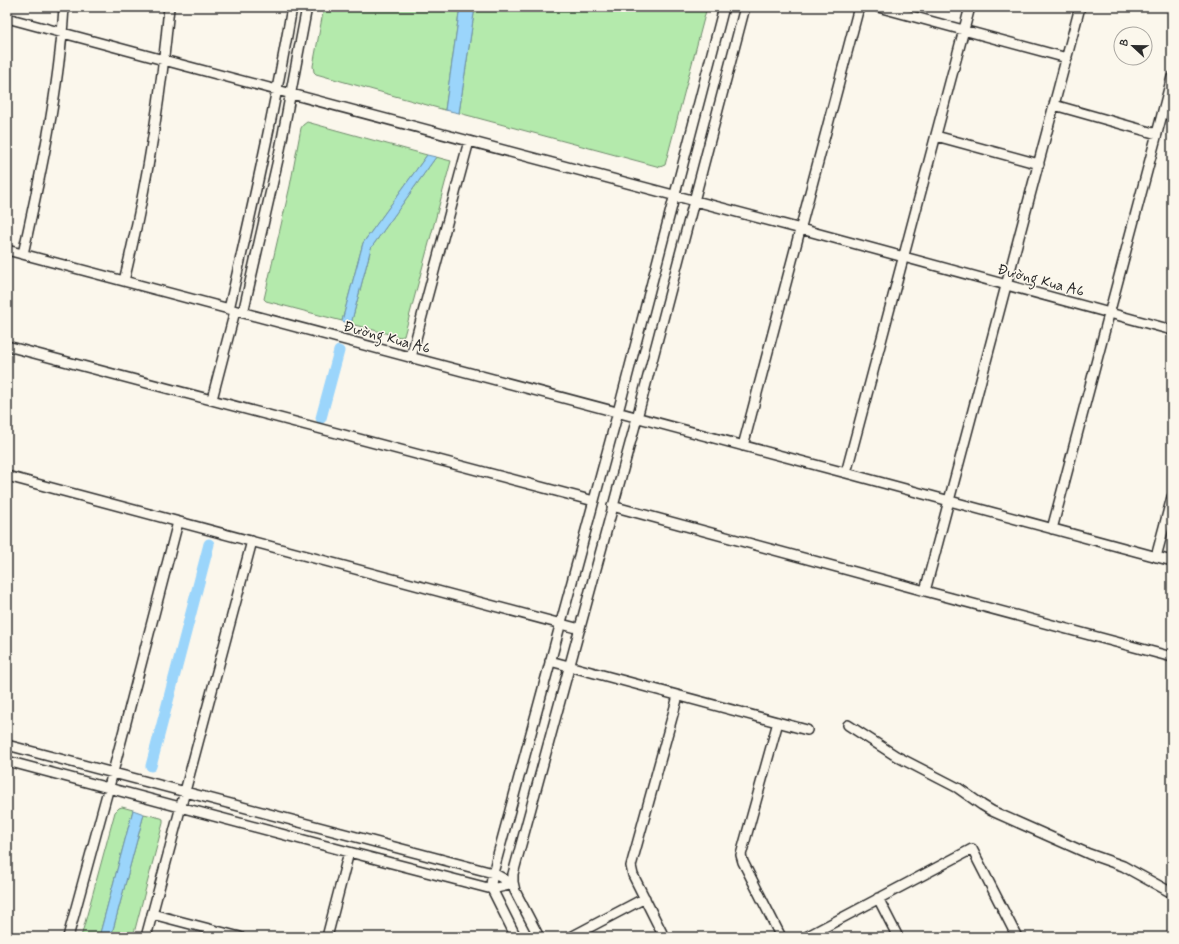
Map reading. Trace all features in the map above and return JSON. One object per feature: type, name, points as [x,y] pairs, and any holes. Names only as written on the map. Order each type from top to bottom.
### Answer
[{"type":"street","points":[[23,254],[45,149],[62,32],[64,7]]},
{"type":"street","points":[[124,281],[136,232],[155,128],[164,61],[169,7]]},
{"type":"street","points":[[236,311],[247,230],[292,7]]},
{"type":"street","points":[[212,399],[236,311],[268,208],[307,7]]},
{"type":"street","points":[[516,937],[492,888],[491,880],[618,412],[724,7]]},
{"type":"street","points":[[539,937],[515,891],[513,874],[637,418],[745,7]]},
{"type":"street","points":[[744,446],[860,7]]},
{"type":"street","points":[[878,7],[1067,58]]},
{"type":"street","points":[[846,473],[970,7]]},
{"type":"street","points":[[925,591],[1080,7]]},
{"type":"street","name":"Đường Kua A6","points":[[7,18],[164,61],[801,229],[1172,330]]},
{"type":"street","points":[[1052,529],[1172,77]]},
{"type":"street","points":[[1054,105],[1157,134]]},
{"type":"street","points":[[936,136],[1039,164]]},
{"type":"street","points":[[411,357],[469,141]]},
{"type":"street","name":"Đường Kua A6","points":[[7,250],[1172,561]]},
{"type":"street","points":[[7,346],[594,501]]},
{"type":"street","points":[[7,476],[580,629]]},
{"type":"street","points":[[1156,557],[1172,497]]},
{"type":"street","points":[[612,506],[1172,657]]},
{"type":"street","points":[[68,937],[113,772],[178,522]]},
{"type":"street","points":[[146,937],[252,542]]},
{"type":"street","points":[[550,661],[807,730]]},
{"type":"street","points":[[664,937],[631,871],[632,862],[678,696]]},
{"type":"street","points":[[778,722],[741,855],[743,862],[781,937]]},
{"type":"street","points":[[848,725],[892,754],[958,788],[992,811],[1089,854],[1123,866],[1172,892]]},
{"type":"street","points":[[7,744],[493,873],[513,884]]},
{"type":"street","points":[[7,761],[349,852],[492,888],[513,884]]},
{"type":"street","points":[[806,937],[972,850],[1017,937]]},
{"type":"street","points":[[327,937],[349,852]]},
{"type":"street","points":[[571,937],[645,898]]},
{"type":"street","points":[[878,898],[898,937]]},
{"type":"street","points":[[152,914],[240,937]]},
{"type":"green space","points":[[324,7],[460,7],[445,110],[316,74],[313,66]]},
{"type":"green space","points":[[475,7],[707,7],[665,165],[660,167],[459,113]]},
{"type":"green space","points":[[307,122],[427,155],[363,243],[342,321],[266,301],[264,299],[290,186],[301,128]]},
{"type":"green space","points":[[436,157],[451,161],[404,336],[400,337],[351,324],[371,248]]},
{"type":"green space","points":[[122,807],[133,810],[99,937],[81,937],[115,812]]},
{"type":"green space","points":[[144,814],[161,818],[163,819],[163,823],[133,937],[111,937]]},
{"type":"water","points":[[460,7],[475,7],[459,113],[445,110]]},
{"type":"water","points":[[427,155],[436,157],[371,248],[351,324],[342,321],[363,243]]},
{"type":"water","points":[[133,810],[144,814],[111,937],[99,937]]},
{"type":"waterway","points":[[321,418],[339,351]]},
{"type":"waterway","points":[[151,766],[209,544]]}]
